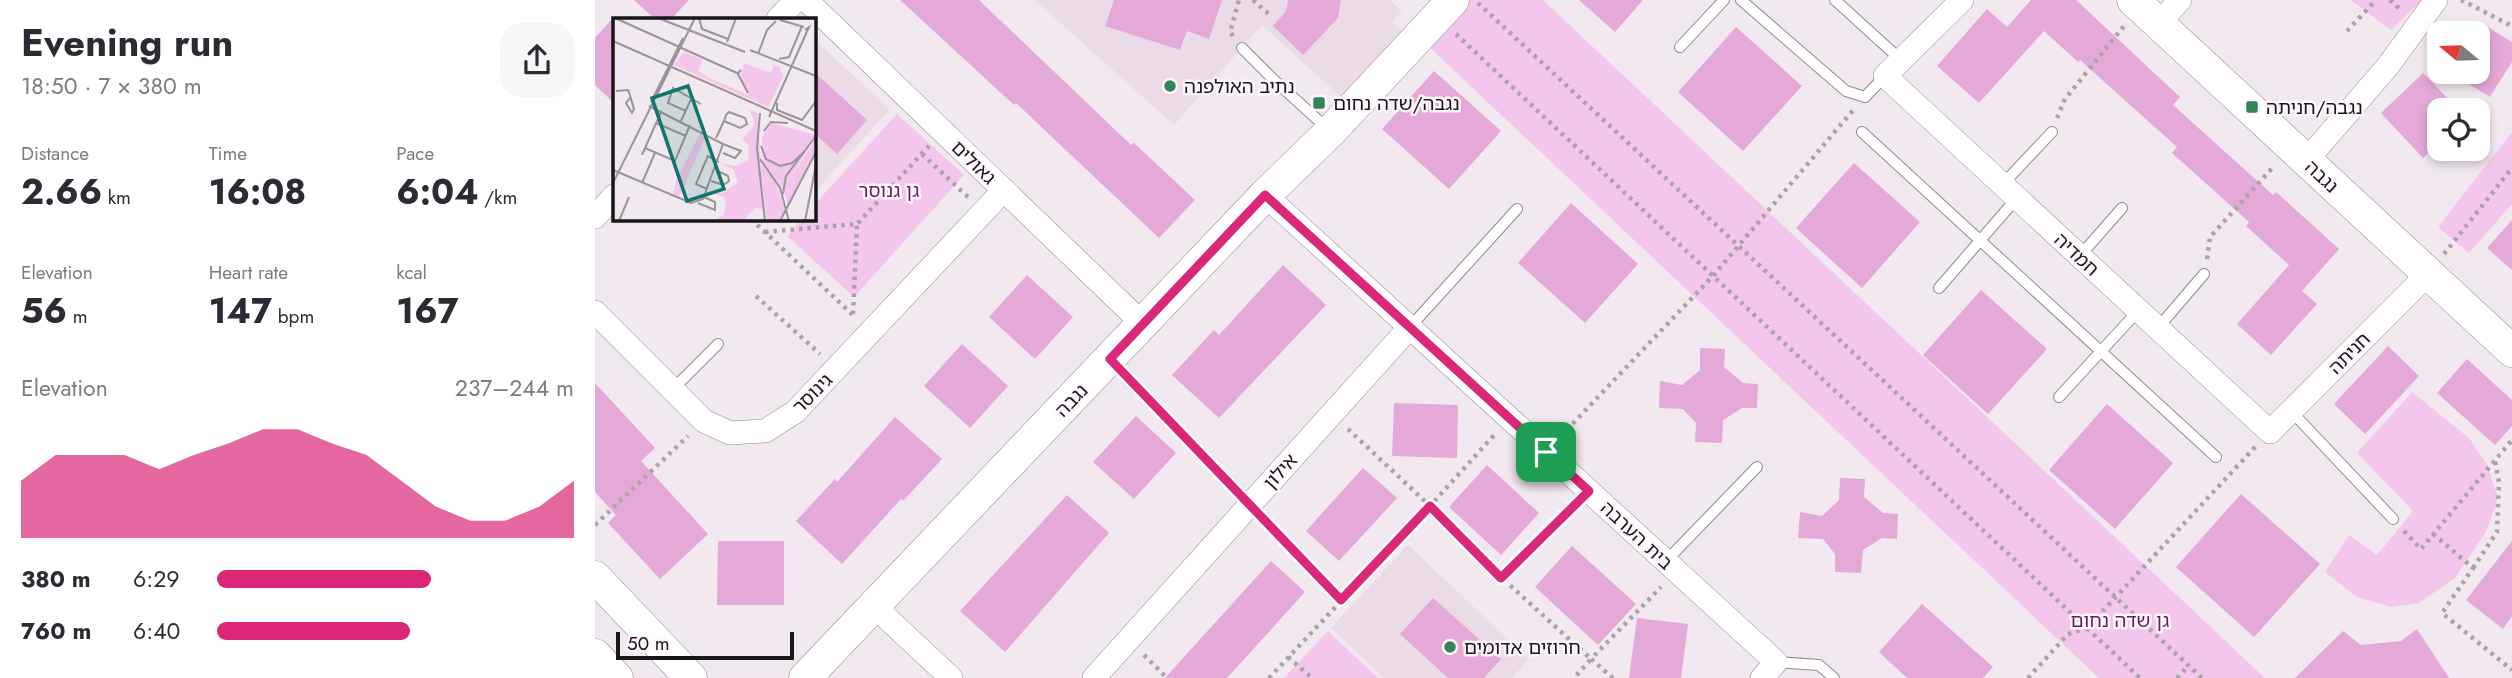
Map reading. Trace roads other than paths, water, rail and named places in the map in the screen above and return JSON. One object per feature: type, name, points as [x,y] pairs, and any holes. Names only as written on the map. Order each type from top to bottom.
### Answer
[{"type":"street","points":[[779,18],[796,0]]},
{"type":"street","name":"גאולים","points":[[806,0],[1143,324]]},
{"type":"street","points":[[1893,68],[1962,0]]},
{"type":"street","points":[[2144,10],[2180,0]]},
{"type":"street","points":[[2298,154],[2388,66],[2436,0]]},
{"type":"street","name":"נגבה","points":[[805,678],[1265,195],[1331,131],[1445,8]]},
{"type":"street","name":"נגבה","points":[[2144,10],[2512,351]]},
{"type":"street","name":"חמדיה","points":[[1893,68],[2009,192],[2270,432]]},
{"type":"street","name":"גינוסר","points":[[595,312],[671,391],[704,421],[730,433],[765,431],[795,412],[1004,190]]},
{"type":"street","name":"בית הערבה","points":[[1265,195],[1672,566],[1769,670]]},
{"type":"street","points":[[595,217],[613,197]]},
{"type":"street","name":"חניתה","points":[[2270,432],[2428,274]]},
{"type":"street","name":"אילון","points":[[1094,678],[1410,327]]},
{"type":"street","points":[[595,577],[691,678]]},
{"type":"street","points":[[874,606],[951,678]]},
{"type":"street","points":[[595,656],[617,678]]},
{"type":"lane","points":[[1680,47],[1724,0]]},
{"type":"lane","points":[[1741,0],[1833,82],[1846,91],[1865,97],[1893,68],[1835,0]]},
{"type":"lane","points":[[1242,48],[1331,131]]},
{"type":"lane","points":[[1863,132],[2216,457]]},
{"type":"lane","points":[[1938,288],[1980,240],[2009,192],[2052,132]]},
{"type":"lane","points":[[2079,257],[2122,208]]},
{"type":"lane","points":[[1410,327],[1517,209]]},
{"type":"lane","points":[[2157,328],[2204,274]]},
{"type":"lane","points":[[2059,397],[2138,311]]},
{"type":"lane","points":[[671,391],[718,344]]},
{"type":"lane","points":[[2291,411],[2393,519]]},
{"type":"lane","points":[[1672,566],[1757,467]]},
{"type":"lane","points":[[1769,670],[1819,665],[1834,678]]},
{"type":"place","name":"נתיב האולפנה","points":[[1170,86]]},
{"type":"place","name":"נגבה/שדה נחום","points":[[1319,103]]},
{"type":"place","name":"נגבה/חניתה","points":[[2252,107]]},
{"type":"place","name":"חרוזים אדומים","points":[[1450,647]]},
{"type":"park label","name":"גן גנוסר","points":[[889,190]]},
{"type":"park label","name":"גן שדה נחום","points":[[2120,620]]}]
